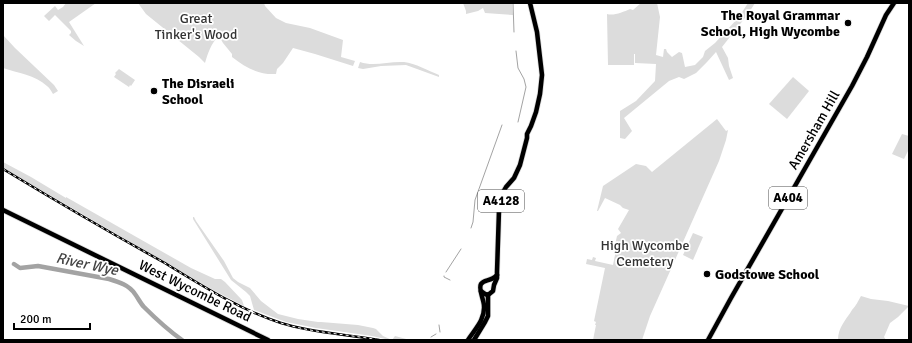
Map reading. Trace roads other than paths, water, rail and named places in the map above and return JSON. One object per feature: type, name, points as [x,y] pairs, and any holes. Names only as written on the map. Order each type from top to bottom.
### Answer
[{"type":"main road","name":"A4128","points":[[494,286],[497,278],[499,210],[501,199],[506,187],[514,178],[520,165],[527,134],[532,126],[536,112],[542,82],[542,69],[537,32],[530,3]]},
{"type":"main road","name":"Amersham Hill","points":[[708,340],[837,112],[867,56],[886,15],[894,3]]},
{"type":"main road","name":"West Wycombe Road","points":[[3,210],[268,340]]},
{"type":"main road","points":[[468,340],[479,324],[483,315],[484,306],[480,289],[481,284],[497,275]]},
{"type":"main road","points":[[474,340],[488,316],[487,297],[493,291],[494,286],[487,280]]},
{"type":"main road","points":[[481,292],[488,295]]},
{"type":"waterway","points":[[513,3],[514,32]]},
{"type":"waterway","points":[[516,51],[518,68],[524,79],[526,87],[518,122]]},
{"type":"waterway","points":[[471,228],[475,200],[502,125]]},
{"type":"waterway","points":[[446,272],[461,249]]},
{"type":"waterway","name":"River Wye","points":[[14,264],[20,268],[38,266],[109,279],[124,284],[133,291],[143,306],[153,316],[182,340]]},
{"type":"waterway","points":[[444,276],[450,280]]},
{"type":"waterway","points":[[439,325],[440,332]]},
{"type":"waterway","points":[[431,337],[436,334]]},
{"type":"railway","points":[[3,169],[206,288],[250,311],[293,326],[379,340]]},
{"type":"place","name":"The Royal Grammar School, High Wycombe","points":[[848,23]]},
{"type":"place","name":"The Disraeli School","points":[[154,91]]},
{"type":"place","name":"Godstowe School","points":[[707,274]]},
{"type":"park label","name":"Great Tinker's Wood","points":[[196,26]]},
{"type":"park label","name":"High Wycombe Cemetery","points":[[645,254]]}]
